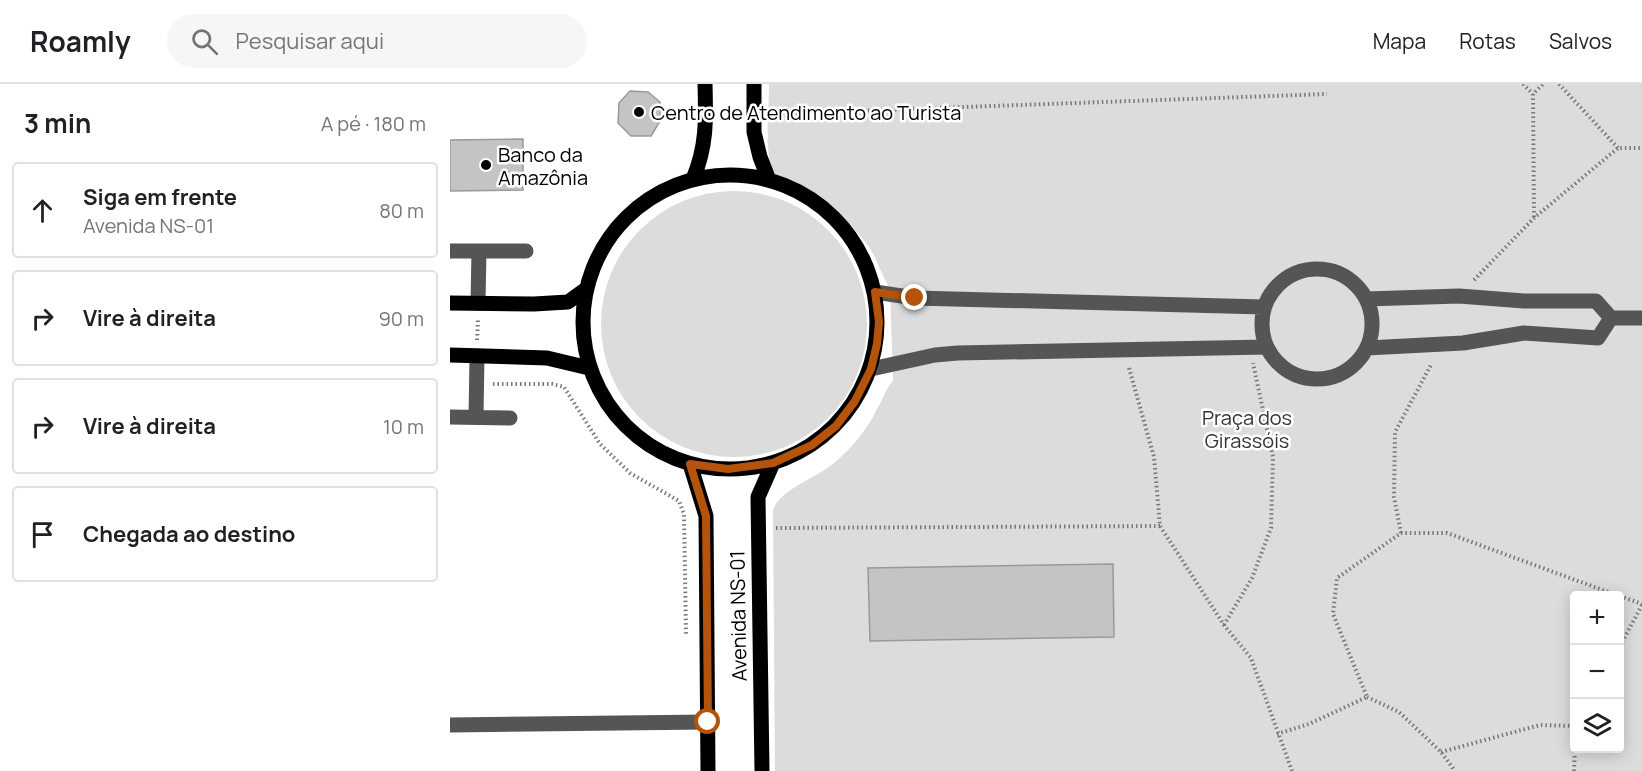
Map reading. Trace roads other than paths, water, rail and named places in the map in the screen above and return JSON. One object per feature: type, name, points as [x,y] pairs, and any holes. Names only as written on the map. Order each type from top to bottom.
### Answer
[{"type":"main road","points":[[693,179],[704,150],[705,84]]},
{"type":"main road","points":[[753,84],[754,132],[769,180]]},
{"type":"main road","points":[[715,175],[747,175],[769,180],[809,198],[839,222],[862,255],[875,292],[879,322],[871,369],[855,401],[836,426],[812,445],[773,463],[728,469],[690,464],[650,446],[622,423],[601,394],[589,368],[583,341],[582,316],[586,289],[594,264],[613,232],[628,215],[665,189],[693,179],[715,175]]},
{"type":"main road","points":[[450,303],[568,302],[586,289]]},
{"type":"main road","points":[[450,355],[547,358],[589,368]]},
{"type":"main road","name":"Avenida NS-01","points":[[762,771],[758,497],[773,463]]},
{"type":"main road","name":"Avenida NS-01","points":[[690,464],[706,516],[708,771]]},
{"type":"street","points":[[450,250],[526,251]]},
{"type":"street","points":[[478,303],[479,251]]},
{"type":"street","points":[[1318,269],[1337,273],[1354,283],[1366,299],[1371,315],[1372,332],[1357,362],[1342,373],[1326,378],[1308,378],[1291,373],[1277,362],[1267,347],[1262,334],[1264,307],[1272,291],[1284,279],[1300,271],[1318,269]]},
{"type":"street","points":[[875,292],[915,298],[1264,307]]},
{"type":"street","points":[[1366,299],[1460,296],[1524,301],[1596,301],[1611,318],[1642,318]]},
{"type":"street","points":[[1366,348],[1463,343],[1524,333],[1598,338],[1611,318]]},
{"type":"street","points":[[871,369],[935,355],[1267,347]]},
{"type":"street","points":[[476,417],[477,356]]},
{"type":"street","points":[[450,417],[510,418]]},
{"type":"street","points":[[450,725],[708,722]]},
{"type":"place","name":"Centro de Atendimento ao Turista","points":[[639,112]]},
{"type":"place","name":"Banco da Amazônia","points":[[486,165]]},
{"type":"park label","name":"Praça dos Girassóis","points":[[1247,428]]}]
